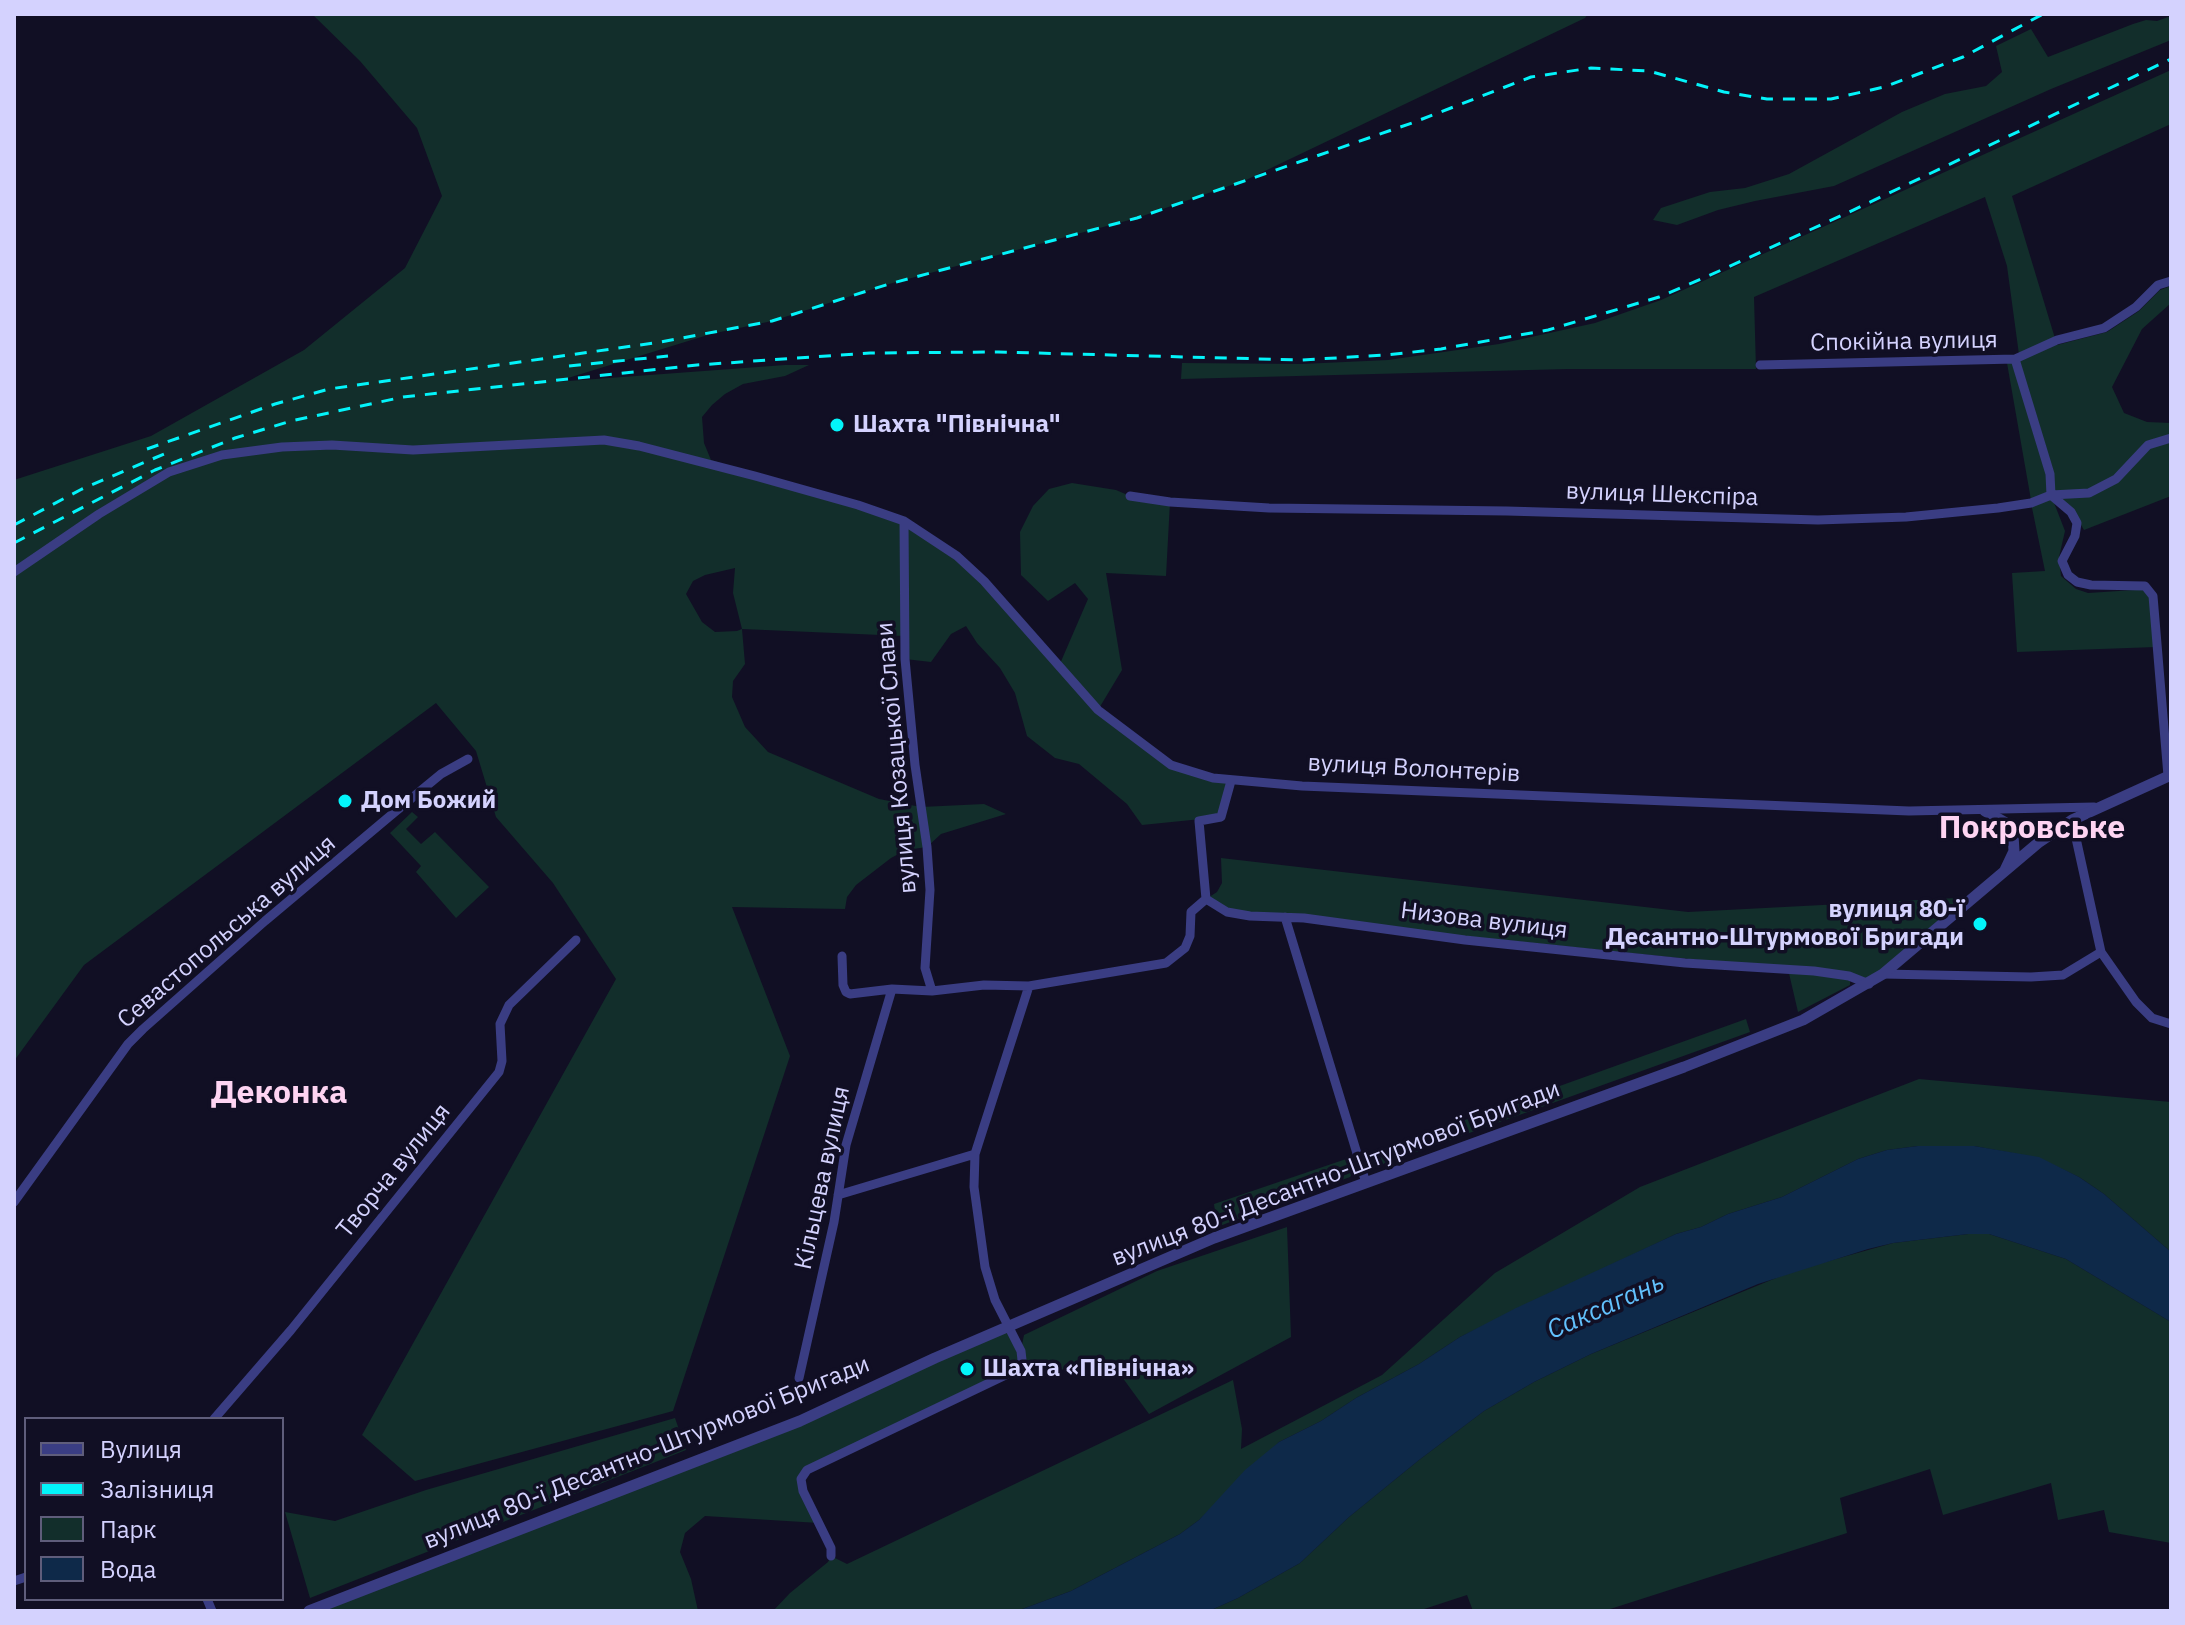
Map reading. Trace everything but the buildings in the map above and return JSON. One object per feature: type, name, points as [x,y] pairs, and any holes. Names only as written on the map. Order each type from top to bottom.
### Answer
[{"type":"street","name":"Спокійна вулиця","points":[[1760,365],[2015,359],[2057,340],[2104,328],[2136,307],[2158,285],[2171,281]]},
{"type":"street","points":[[2015,359],[2050,474],[2051,495],[2071,512],[2077,523],[2075,536],[2062,561],[2068,575],[2077,582],[2091,585],[2145,586],[2153,596],[2170,776]]},
{"type":"street","name":"вулиця Шекспіра","points":[[1130,496],[1170,502],[1269,508],[1818,520],[1906,517],[1998,508],[2031,503],[2051,495],[2089,493],[2125,470],[2148,445],[2171,438]]},
{"type":"street","name":"вулиця Волонтерів","points":[[14,572],[99,514],[169,472],[222,455],[282,447],[332,445],[413,450],[604,440],[755,476],[904,521],[957,556],[984,581],[1098,710],[1171,765],[1231,781],[1877,810],[1985,811],[2095,807],[2170,776]]},
{"type":"street","name":"вулиця Козацької Слави","points":[[904,521],[905,659],[927,847],[930,890],[925,968],[932,991]]},
{"type":"street","name":"Севастопольська вулиця","points":[[14,1202],[128,1044],[143,1029],[390,816],[441,774],[468,759]]},
{"type":"street","points":[[842,956],[846,992],[859,994],[892,989],[932,991],[984,985],[1029,986],[1166,963],[1185,948],[1190,936],[1191,912],[1206,899],[1199,821],[1221,817],[1231,781]]},
{"type":"street","name":"вулиця 80-ї Десантно-Штурмової Бригади","points":[[309,1611],[800,1421],[1214,1238],[1803,1020],[1883,974],[2038,843],[2095,807]]},
{"type":"street","points":[[1985,811],[2006,823],[2013,835],[2014,851],[2004,873]]},
{"type":"street","points":[[2072,820],[2101,952],[2136,1002],[2152,1018],[2171,1024]]},
{"type":"street","name":"Низова вулиця","points":[[1206,899],[1227,912],[1669,961],[1814,971],[1849,976],[1869,984]]},
{"type":"street","points":[[1285,917],[1366,1183]]},
{"type":"street","name":"Творча вулиця","points":[[216,1417],[291,1330],[499,1072],[502,1061],[500,1024],[509,1005],[576,940]]},
{"type":"street","points":[[1883,974],[2063,975],[2101,952]]},
{"type":"street","points":[[831,1556],[831,1548],[803,1491],[801,1479],[807,1470],[1020,1366],[1021,1351],[995,1300],[985,1267],[974,1187],[975,1154],[1029,986]]},
{"type":"street","name":"Кільцева вулиця","points":[[799,1378],[846,1145],[892,989]]},
{"type":"street","points":[[838,1195],[975,1154]]},
{"type":"green space","points":[[312,14],[1588,14],[1246,180],[1137,218],[889,284],[772,321],[711,334],[555,382],[809,365],[785,376],[743,384],[712,405],[702,417],[704,443],[711,460],[880,512],[957,556],[1059,666],[1088,599],[1075,583],[1048,601],[1021,575],[1020,532],[1033,506],[1049,489],[1072,483],[1170,502],[1166,576],[1106,573],[1122,670],[1098,710],[1171,765],[1231,781],[1221,817],[1142,825],[1127,804],[1079,764],[1055,758],[1027,736],[1015,693],[1000,668],[966,626],[951,634],[931,662],[905,659],[904,636],[742,629],[745,664],[733,681],[732,697],[745,727],[768,752],[879,799],[921,807],[984,804],[1006,814],[941,834],[927,847],[906,850],[891,858],[856,885],[847,897],[845,909],[732,907],[790,1056],[673,1411],[415,1481],[362,1435],[616,979],[553,883],[496,817],[476,751],[436,703],[84,965],[14,1061],[14,480],[151,436],[304,350],[405,268],[442,196],[417,128],[360,61]],"holes":[[[735,568],[733,593],[742,629],[715,632],[702,622],[686,594],[693,581]]]},
{"type":"green space","points":[[2171,16],[2171,40],[2051,89],[1834,186],[1718,210],[1677,225],[1653,220],[1661,208],[1710,192],[1745,188],[1789,174],[1902,112],[1945,94],[1986,86],[2002,72],[1996,46],[2031,29],[2048,57],[2133,24]]},
{"type":"green space","points":[[2171,70],[2171,124],[2012,196],[2057,345],[2107,332],[2139,311],[2160,290],[2171,286],[2171,303],[2142,329],[2112,387],[2124,413],[2147,422],[2171,423],[2171,496],[2084,530],[2073,511],[2055,492],[2020,362],[2007,266],[1985,197],[1754,297],[1756,369],[1568,369],[1181,379],[1182,363],[1302,364],[1388,360],[1499,344],[1595,323],[1661,300]]},
{"type":"green space","points":[[2007,363],[2013,363],[2047,474],[2048,493],[2031,500]]},
{"type":"green space","points":[[2051,495],[2065,531],[2059,557],[2061,576],[2076,589],[2088,593],[2149,589],[2156,647],[2017,652],[2012,573],[2045,571],[2031,503]]},
{"type":"green space","points":[[412,812],[418,817],[406,829],[421,844],[435,832],[489,887],[456,918],[416,872],[421,866],[390,833]]},
{"type":"green space","points":[[1221,858],[1688,912],[1976,897],[1869,984],[1850,977],[1850,985],[1798,1012],[1788,969],[1227,912],[1206,899],[1217,892],[1222,883]]},
{"type":"green space","points":[[1746,1019],[1750,1032],[1368,1167],[1365,1156]]},
{"type":"green space","points":[[1919,1079],[2171,1102],[2171,1252],[2104,1194],[2079,1177],[2039,1158],[1974,1146],[1918,1146],[1887,1150],[1858,1159],[1782,1197],[1676,1234],[1460,1337],[1321,1421],[1279,1442],[1199,1520],[1180,1534],[1071,1591],[1017,1611],[773,1611],[831,1556],[847,1564],[1233,1380],[1242,1429],[1241,1449],[1382,1375],[1495,1273],[1640,1187]]},
{"type":"green space","points":[[1352,1157],[1356,1169],[1350,1177],[1217,1227],[1214,1204]]},
{"type":"green space","points":[[1287,1227],[1291,1337],[1149,1414],[1114,1366],[1010,1373],[818,1464],[801,1479],[819,1523],[705,1516],[685,1533],[680,1552],[691,1579],[698,1611],[309,1611],[695,1462],[1009,1327],[1021,1350],[1024,1335],[1157,1271]]},
{"type":"green space","points":[[1989,1234],[2066,1259],[2171,1322],[2171,1543],[2109,1532],[2104,1510],[2058,1520],[2051,1483],[1943,1515],[1930,1469],[1840,1498],[1847,1533],[1604,1611],[1473,1611],[1467,1595],[1418,1611],[1209,1611],[1300,1563],[1349,1517],[1419,1460],[1484,1411],[1534,1382],[1591,1354],[1793,1271],[1893,1243]]},
{"type":"green space","points":[[675,1418],[686,1450],[310,1598],[285,1512],[335,1521],[426,1490]]},
{"type":"water","name":"Саксагань","points":[[1918,1146],[1974,1146],[2039,1157],[2079,1177],[2104,1194],[2171,1252],[2171,1322],[2066,1259],[1989,1234],[1893,1243],[1868,1249],[1758,1284],[1591,1354],[1534,1382],[1484,1411],[1419,1460],[1349,1517],[1300,1563],[1209,1611],[1017,1611],[1071,1591],[1180,1534],[1199,1520],[1245,1470],[1279,1442],[1516,1308],[1676,1234],[1782,1197],[1858,1159],[1887,1150]]},
{"type":"railway","points":[[147,449],[275,404],[329,389],[661,342],[772,321],[889,284],[1137,218],[1412,123],[1531,77],[1591,68],[1649,71],[1724,92],[1767,99],[1831,99],[1884,87],[1963,57],[2043,14]]},
{"type":"railway","points":[[14,543],[155,470],[235,438],[291,421],[403,397],[697,365],[870,353],[998,352],[1301,360],[1441,349],[1548,330],[1659,297],[1706,277],[2171,59]]},
{"type":"railway","points":[[569,366],[668,356]]},
{"type":"railway","points":[[14,525],[82,489],[164,454]]},
{"type":"place","name":"Шахта \"Північна\"","points":[[837,425]]},
{"type":"place","name":"Дом Божий","points":[[345,801]]},
{"type":"place","name":"вулиця 80-ї Десантно-Штурмової Бригади","points":[[1980,924]]},
{"type":"place","name":"Шахта «Північна»","points":[[967,1369]]},
{"type":"district","name":"Покровське","points":[[2032,829]]},
{"type":"district","name":"Деконка","points":[[279,1094]]}]
